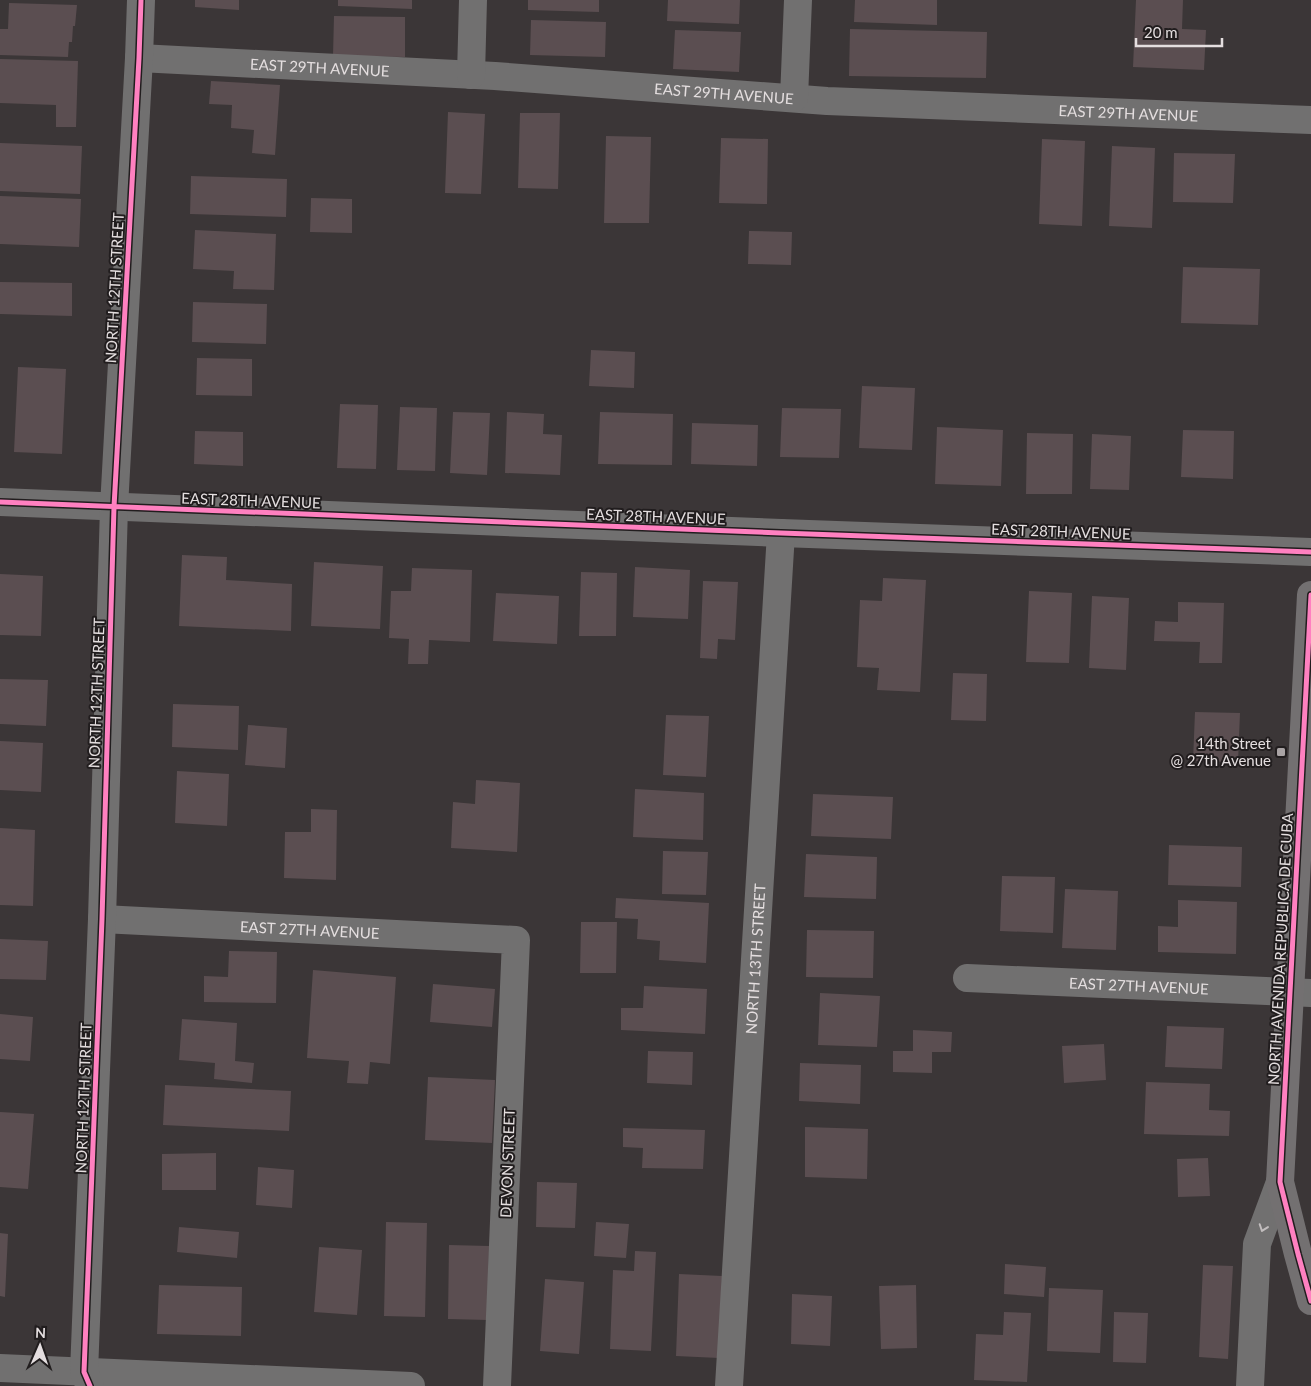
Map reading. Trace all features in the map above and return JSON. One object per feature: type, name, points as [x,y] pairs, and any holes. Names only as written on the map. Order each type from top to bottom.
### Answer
[{"type":"main road","name":"NORTH AVENIDA REPUBLICA DE CUBA","points":[[1311,595],[1301,992],[1280,1182],[1311,1301]]},
{"type":"street","name":"NORTH 12TH STREET","points":[[87,1379],[114,507],[141,0]]},
{"type":"street","points":[[470,75],[472,0]]},
{"type":"street","points":[[794,98],[798,0]]},
{"type":"street","name":"EAST 29TH AVENUE","points":[[139,58],[470,75],[827,101],[1311,120]]},
{"type":"street","name":"EAST 28TH AVENUE","points":[[0,502],[1311,552]]},
{"type":"street","name":"NORTH 13TH STREET","points":[[729,1386],[781,533]]},
{"type":"street","name":"EAST 27TH AVENUE","points":[[102,919],[516,940]]},
{"type":"street","name":"DEVON STREET","points":[[497,1386],[516,940]]},
{"type":"street","name":"EAST 27TH AVENUE","points":[[967,978],[1301,992]]},
{"type":"street","points":[[1250,1386],[1258,1244],[1280,1182]]},
{"type":"street","points":[[0,1368],[87,1379],[411,1386]]},
{"type":"building","points":[[195,0],[239,0],[239,10],[195,7]]},
{"type":"building","points":[[338,0],[412,0],[412,9],[338,6]]},
{"type":"building","points":[[528,0],[599,0],[599,12],[528,10]]},
{"type":"building","points":[[668,0],[740,0],[739,24],[667,21]]},
{"type":"building","points":[[855,0],[937,0],[937,25],[854,22]]},
{"type":"building","points":[[1136,0],[1183,0],[1182,29],[1206,30],[1204,70],[1133,67]]},
{"type":"building","points":[[9,3],[77,5],[75,26],[73,26],[72,42],[69,42],[68,57],[0,55],[0,29],[8,29]]},
{"type":"building","points":[[334,16],[405,17],[405,57],[333,56]]},
{"type":"building","points":[[531,20],[606,22],[605,57],[530,55]]},
{"type":"building","points":[[850,29],[987,32],[986,78],[849,76]]},
{"type":"building","points":[[675,30],[741,32],[739,72],[673,69]]},
{"type":"building","points":[[0,59],[78,61],[76,127],[56,127],[56,105],[0,103]]},
{"type":"building","points":[[211,81],[280,85],[275,155],[252,153],[254,130],[231,128],[232,105],[209,104]]},
{"type":"building","points":[[448,112],[485,114],[481,194],[445,193]]},
{"type":"building","points":[[520,113],[560,113],[558,189],[518,188]]},
{"type":"building","points":[[606,136],[651,137],[649,223],[604,223]]},
{"type":"building","points":[[721,138],[768,139],[767,204],[719,203]]},
{"type":"building","points":[[1042,139],[1085,141],[1082,226],[1039,224]]},
{"type":"building","points":[[0,143],[82,146],[80,194],[0,191]]},
{"type":"building","points":[[1112,146],[1155,148],[1152,228],[1109,226]]},
{"type":"building","points":[[1174,153],[1235,154],[1233,203],[1173,202]]},
{"type":"building","points":[[191,176],[287,179],[286,217],[190,214]]},
{"type":"building","points":[[0,196],[81,199],[79,247],[0,244]]},
{"type":"building","points":[[311,198],[352,199],[352,233],[310,232]]},
{"type":"building","points":[[195,230],[276,234],[274,290],[233,289],[234,271],[193,269]]},
{"type":"building","points":[[749,231],[792,232],[791,265],[748,264]]},
{"type":"building","points":[[1183,267],[1260,269],[1258,325],[1181,323]]},
{"type":"building","points":[[0,282],[72,283],[72,316],[0,314]]},
{"type":"building","points":[[193,302],[267,304],[266,344],[192,342]]},
{"type":"building","points":[[591,350],[635,352],[634,388],[589,386]]},
{"type":"building","points":[[197,358],[252,359],[252,396],[196,395]]},
{"type":"building","points":[[18,367],[66,369],[62,454],[14,452]]},
{"type":"building","points":[[862,386],[915,388],[912,450],[859,448]]},
{"type":"building","points":[[340,404],[378,405],[376,469],[337,468]]},
{"type":"building","points":[[400,407],[437,408],[435,471],[397,470]]},
{"type":"building","points":[[782,408],[841,409],[839,458],[780,457]]},
{"type":"building","points":[[453,412],[490,413],[487,475],[450,473]]},
{"type":"building","points":[[507,412],[544,414],[543,434],[562,435],[560,475],[505,473]]},
{"type":"building","points":[[600,412],[673,414],[672,465],[598,464]]},
{"type":"building","points":[[692,423],[758,425],[757,466],[691,464]]},
{"type":"building","points":[[937,427],[1003,430],[1001,486],[935,484]]},
{"type":"building","points":[[1183,430],[1234,431],[1233,479],[1181,477]]},
{"type":"building","points":[[195,431],[243,432],[243,466],[194,464]]},
{"type":"building","points":[[1027,433],[1073,434],[1072,494],[1026,494]]},
{"type":"building","points":[[1092,434],[1131,436],[1129,490],[1090,489]]},
{"type":"building","points":[[182,555],[227,557],[226,580],[292,584],[291,631],[179,626]]},
{"type":"building","points":[[314,562],[383,566],[380,629],[311,626]]},
{"type":"building","points":[[635,567],[690,570],[688,619],[633,617]]},
{"type":"building","points":[[412,568],[472,570],[470,642],[429,640],[428,664],[408,664],[409,639],[389,638],[391,591],[411,591]]},
{"type":"building","points":[[581,572],[617,573],[616,636],[579,636]]},
{"type":"building","points":[[0,574],[43,576],[41,636],[0,635]]},
{"type":"building","points":[[883,578],[926,580],[920,692],[877,690],[879,668],[857,667],[860,600],[882,601]]},
{"type":"building","points":[[703,581],[738,582],[735,640],[718,639],[717,659],[700,658]]},
{"type":"building","points":[[1029,591],[1072,593],[1069,663],[1026,662]]},
{"type":"building","points":[[496,593],[559,596],[557,644],[493,641]]},
{"type":"building","points":[[1092,596],[1129,598],[1126,670],[1089,668]]},
{"type":"building","points":[[1178,602],[1224,603],[1222,663],[1199,663],[1200,642],[1154,641],[1155,621],[1178,622]]},
{"type":"building","points":[[953,673],[987,674],[986,721],[951,720]]},
{"type":"building","points":[[0,679],[48,680],[46,726],[0,724]]},
{"type":"building","points":[[173,704],[239,706],[238,750],[172,747]]},
{"type":"building","points":[[1195,712],[1240,713],[1238,762],[1193,761]]},
{"type":"building","points":[[666,715],[709,716],[706,777],[663,775]]},
{"type":"building","points":[[248,725],[287,728],[285,768],[245,765]]},
{"type":"building","points":[[0,741],[43,743],[41,792],[0,790]]},
{"type":"building","points":[[177,771],[229,774],[227,826],[175,823]]},
{"type":"building","points":[[476,780],[520,783],[517,852],[451,848],[453,802],[475,804]]},
{"type":"building","points":[[635,789],[704,793],[703,840],[633,837]]},
{"type":"building","points":[[813,794],[893,797],[891,839],[811,836]]},
{"type":"building","points":[[311,809],[337,810],[336,880],[284,878],[285,832],[311,832]]},
{"type":"building","points":[[0,828],[35,830],[33,906],[0,905]]},
{"type":"building","points":[[1169,845],[1242,847],[1241,887],[1168,885]]},
{"type":"building","points":[[663,851],[708,852],[706,895],[662,894]]},
{"type":"building","points":[[806,854],[877,857],[876,899],[804,897]]},
{"type":"building","points":[[1002,876],[1055,877],[1053,933],[1000,931]]},
{"type":"building","points":[[1065,889],[1118,891],[1116,950],[1062,948]]},
{"type":"building","points":[[616,898],[709,903],[706,963],[659,960],[660,941],[637,939],[638,919],[615,918]]},
{"type":"building","points":[[1178,900],[1237,902],[1236,954],[1158,952],[1158,926],[1178,927]]},
{"type":"building","points":[[581,922],[617,922],[616,973],[580,973]]},
{"type":"building","points":[[807,930],[874,931],[873,978],[806,977]]},
{"type":"building","points":[[0,939],[48,941],[46,980],[0,979]]},
{"type":"building","points":[[229,951],[277,952],[276,1003],[204,1002],[204,976],[228,977]]},
{"type":"building","points":[[313,970],[396,977],[390,1064],[370,1062],[368,1084],[347,1083],[349,1061],[307,1058]]},
{"type":"building","points":[[433,984],[495,989],[492,1027],[430,1022]]},
{"type":"building","points":[[644,986],[707,989],[705,1034],[621,1030],[621,1008],[643,1008]]},
{"type":"building","points":[[820,993],[880,996],[877,1047],[818,1045]]},
{"type":"building","points":[[0,1014],[33,1017],[30,1061],[0,1059]]},
{"type":"building","points":[[182,1019],[237,1023],[235,1061],[254,1063],[252,1083],[214,1079],[215,1063],[179,1060]]},
{"type":"building","points":[[1167,1026],[1224,1028],[1222,1069],[1165,1067]]},
{"type":"building","points":[[913,1030],[952,1032],[951,1052],[932,1052],[932,1073],[893,1072],[893,1051],[913,1051]]},
{"type":"building","points":[[1104,1044],[1106,1080],[1064,1083],[1062,1046]]},
{"type":"building","points":[[648,1051],[693,1052],[692,1085],[647,1083]]},
{"type":"building","points":[[800,1063],[861,1065],[860,1104],[799,1101]]},
{"type":"building","points":[[428,1077],[495,1080],[492,1143],[425,1140]]},
{"type":"building","points":[[1146,1082],[1210,1084],[1209,1110],[1230,1111],[1229,1136],[1144,1134]]},
{"type":"building","points":[[165,1085],[291,1091],[289,1131],[163,1125]]},
{"type":"building","points":[[0,1112],[34,1114],[28,1189],[0,1187]]},
{"type":"building","points":[[805,1127],[868,1129],[867,1179],[805,1177]]},
{"type":"building","points":[[623,1128],[705,1130],[703,1169],[642,1168],[643,1148],[623,1147]]},
{"type":"building","points":[[216,1153],[216,1190],[162,1190],[162,1154]]},
{"type":"building","points":[[1208,1158],[1210,1196],[1178,1197],[1177,1159]]},
{"type":"building","points":[[258,1167],[294,1170],[292,1208],[256,1205]]},
{"type":"building","points":[[537,1182],[577,1183],[575,1228],[536,1227]]},
{"type":"building","points":[[386,1222],[427,1223],[425,1317],[384,1316]]},
{"type":"building","points":[[596,1222],[629,1224],[626,1258],[594,1256]]},
{"type":"building","points":[[179,1227],[239,1232],[237,1258],[177,1252]]},
{"type":"building","points":[[0,1233],[8,1234],[5,1297],[0,1296]]},
{"type":"building","points":[[449,1245],[489,1246],[488,1320],[448,1319]]},
{"type":"building","points":[[319,1247],[362,1250],[357,1315],[314,1312]]},
{"type":"building","points":[[635,1251],[656,1252],[651,1351],[610,1349],[613,1270],[634,1271]]},
{"type":"building","points":[[1005,1264],[1046,1267],[1044,1297],[1004,1294]]},
{"type":"building","points":[[1203,1265],[1233,1266],[1228,1359],[1199,1357]]},
{"type":"building","points":[[679,1274],[722,1276],[719,1358],[676,1356]]},
{"type":"building","points":[[545,1279],[584,1282],[579,1354],[540,1351]]},
{"type":"building","points":[[159,1285],[242,1287],[241,1336],[157,1334]]},
{"type":"building","points":[[916,1285],[917,1348],[881,1349],[879,1286]]},
{"type":"building","points":[[1049,1288],[1103,1290],[1100,1353],[1047,1351]]},
{"type":"building","points":[[792,1294],[832,1296],[830,1346],[791,1344]]},
{"type":"building","points":[[1004,1312],[1031,1313],[1027,1382],[974,1380],[976,1334],[1003,1335]]},
{"type":"building","points":[[1114,1312],[1148,1313],[1146,1363],[1113,1362]]},
{"type":"cycle path","points":[[90,1386],[84,1372],[102,919],[114,507],[141,0]]},
{"type":"cycle path","points":[[0,502],[1311,552]]},
{"type":"cycle path","points":[[1311,595],[1280,1182],[1311,1301]]},
{"type":"place","name":"14th Street @ 27th Avenue","points":[[1281,752]]}]
